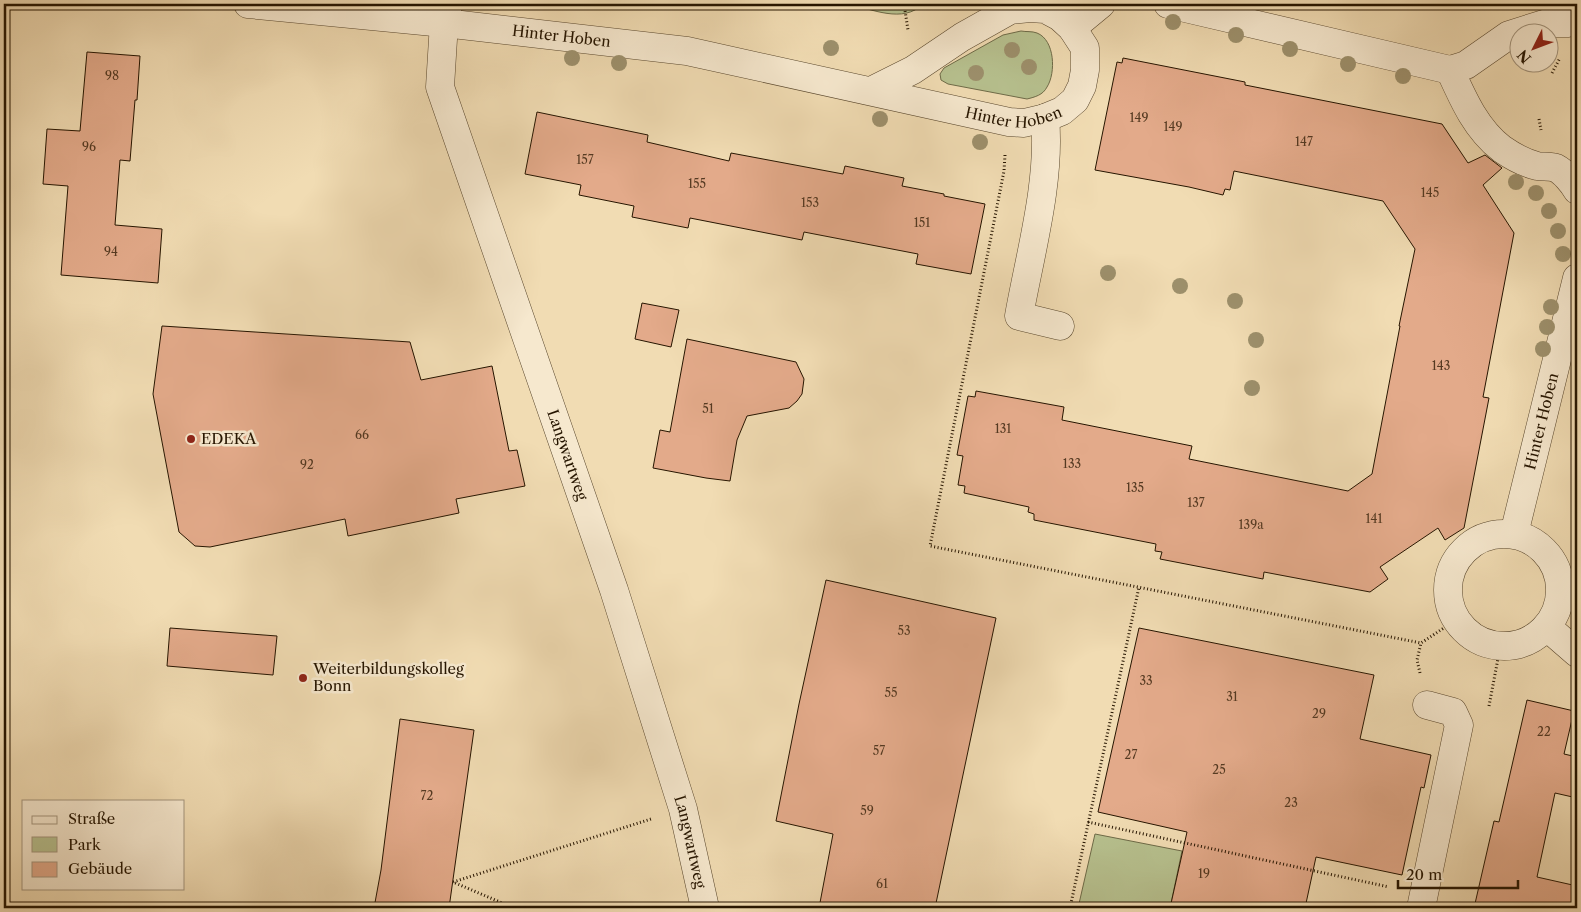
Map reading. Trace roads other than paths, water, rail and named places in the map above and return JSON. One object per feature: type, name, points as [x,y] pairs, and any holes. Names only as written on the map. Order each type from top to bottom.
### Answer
[{"type":"street","name":"Hinter Hoben","points":[[248,4],[446,13],[687,52],[1009,122],[1024,123],[1045,118],[1062,111],[1075,100],[1082,86],[1085,70],[1085,48],[1072,28],[1060,17],[1045,8],[1010,10],[962,37],[914,70],[871,91]]},
{"type":"street","points":[[1072,28],[1101,4]]},
{"type":"street","points":[[1168,4],[1450,70],[1466,65],[1509,35],[1547,23],[1567,23],[1577,20]]},
{"type":"street","name":"Langwartweg","points":[[446,13],[440,87],[610,580],[683,809],[705,908]]},
{"type":"street","points":[[1450,70],[1467,107],[1480,128],[1502,149],[1536,166],[1557,168],[1573,183],[1577,190]]},
{"type":"street","points":[[1045,118],[1047,138],[1044,182],[1018,316],[1060,326]]},
{"type":"street","name":"Hinter Hoben","points":[[1514,534],[1577,278]]},
{"type":"street","points":[[1493,534],[1514,534],[1531,540],[1548,554],[1558,574],[1561,590],[1558,607],[1547,628],[1529,642],[1518,646],[1500,648],[1479,642],[1460,627],[1448,598],[1447,585],[1452,566],[1462,552],[1476,540],[1493,534]]},
{"type":"street","points":[[1547,628],[1577,653]]},
{"type":"street","points":[[1422,901],[1459,725],[1453,712],[1427,705]]},
{"type":"place","name":"EDEKA","points":[[191,439]]},
{"type":"place","name":"Weiterbildungskolleg Bonn","points":[[303,678]]}]
